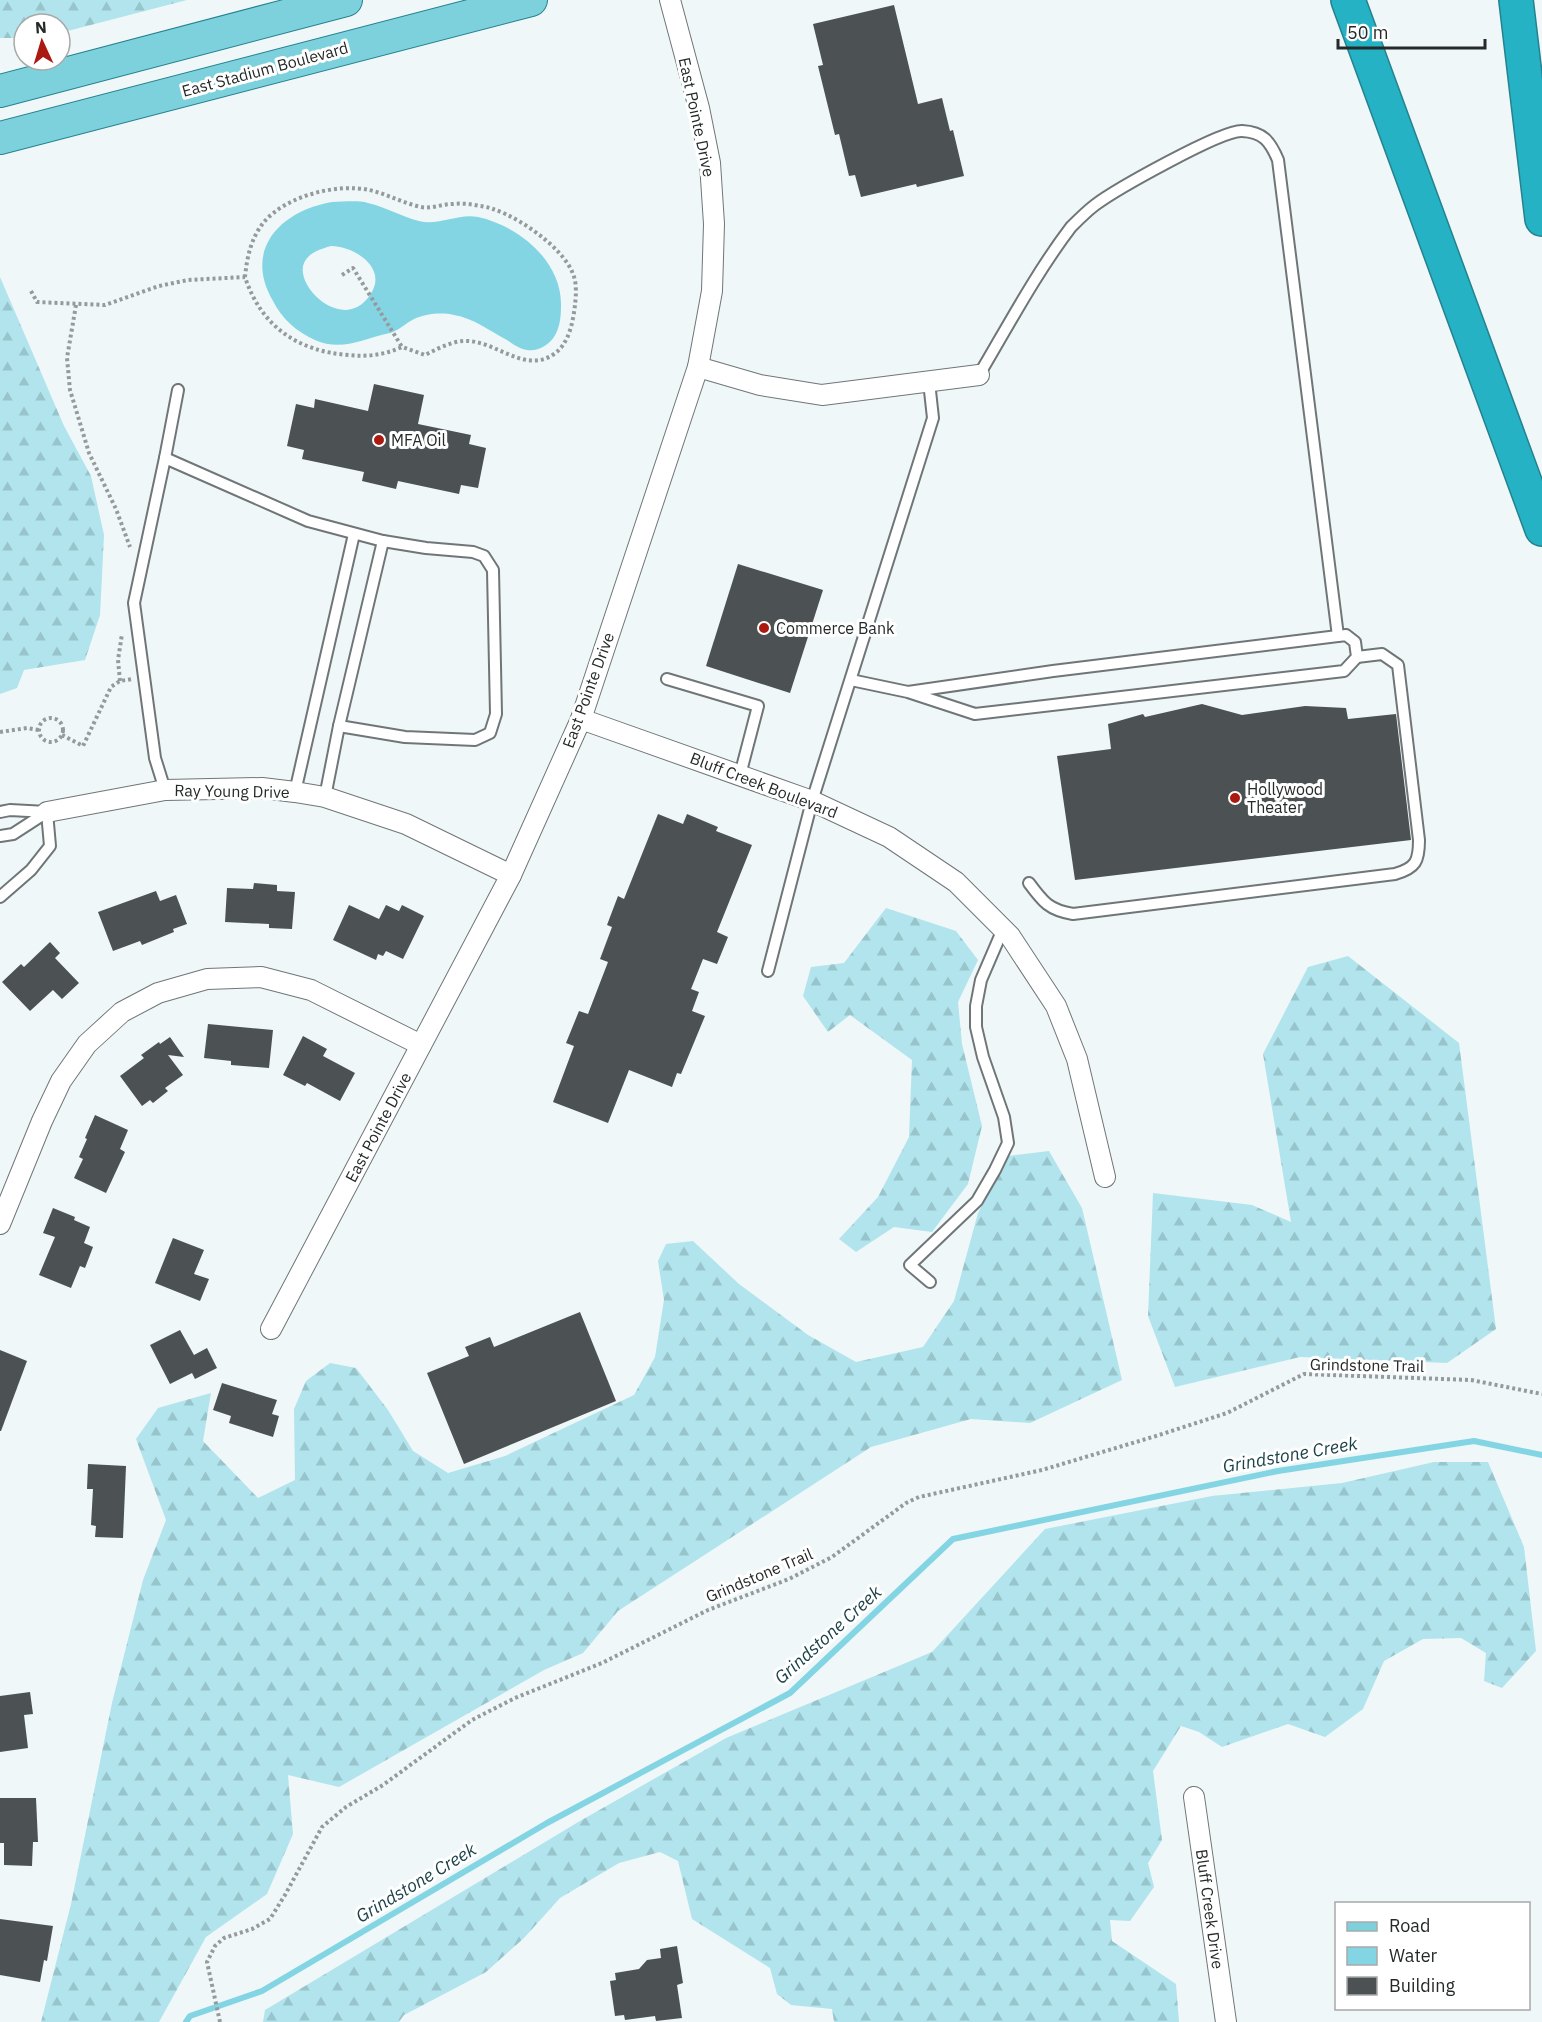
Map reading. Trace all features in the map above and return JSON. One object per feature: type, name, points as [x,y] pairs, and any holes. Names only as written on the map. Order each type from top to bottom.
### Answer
[{"type":"highway","points":[[1348,0],[1542,529]]},
{"type":"highway","points":[[1516,0],[1542,219]]},
{"type":"main road","points":[[0,91],[346,0]]},
{"type":"main road","name":"East Stadium Boulevard","points":[[0,138],[531,0]]},
{"type":"street","name":"East Pointe Drive","points":[[271,1329],[511,875],[581,719],[698,368],[712,291],[714,224],[710,163],[699,108],[670,0]]},
{"type":"street","points":[[698,368],[760,385],[822,395],[979,375]]},
{"type":"street","name":"Bluff Creek Boulevard","points":[[581,719],[813,801],[889,837],[956,882],[1010,936],[1056,1006],[1077,1059],[1105,1177]]},
{"type":"street","name":"Ray Young Drive","points":[[47,812],[165,790],[262,789],[295,792],[325,797],[406,824],[511,875]]},
{"type":"street","points":[[0,1224],[61,1081],[87,1044],[122,1012],[158,993],[207,979],[261,977],[311,990],[421,1045]]},
{"type":"street","name":"Bluff Creek Drive","points":[[1194,1797],[1226,2022]]},
{"type":"lane","points":[[979,375],[1041,270],[1073,226],[1095,205],[1154,170],[1222,135],[1242,131],[1259,134],[1271,144],[1278,160],[1338,636]]},
{"type":"lane","points":[[768,971],[813,801],[933,418],[929,382]]},
{"type":"lane","points":[[165,790],[155,758],[134,603],[178,390]]},
{"type":"lane","points":[[165,458],[309,521],[383,541],[473,552],[484,556],[493,570],[496,714],[490,733],[475,740],[405,737],[339,726]]},
{"type":"lane","points":[[295,792],[354,534]]},
{"type":"lane","points":[[325,797],[339,726],[383,541]]},
{"type":"lane","points":[[908,692],[1053,671],[1346,635],[1355,642],[1357,657]]},
{"type":"lane","points":[[851,680],[908,692],[975,714],[1344,671],[1357,657],[1382,654],[1398,665],[1419,840],[1419,856],[1409,870],[1395,874],[1073,914],[1057,911],[1043,902],[1029,883]]},
{"type":"lane","points":[[667,679],[758,706],[740,775]]},
{"type":"lane","points":[[0,812],[10,810],[47,812]]},
{"type":"lane","points":[[0,836],[13,834],[47,812]]},
{"type":"lane","points":[[0,897],[31,870],[50,846],[47,812]]},
{"type":"lane","points":[[930,1282],[910,1265],[977,1201],[1008,1143],[1004,1117],[983,1057],[976,1027],[976,1006],[981,980],[1003,928]]},
{"type":"path","points":[[342,275],[353,268],[402,347],[425,355],[447,344],[463,341],[495,347],[522,360],[543,359],[553,355],[562,347],[570,331],[576,299],[574,274],[533,230],[501,211],[483,206],[467,204],[423,207],[367,189],[347,188],[307,195],[265,220],[251,245],[245,277],[249,292],[257,306],[281,332],[296,342],[335,354],[363,357],[389,353],[402,347]]},
{"type":"path","points":[[31,291],[37,302],[105,305],[159,286],[188,280],[245,277]]},
{"type":"path","points":[[76,305],[67,358],[70,390],[89,453],[116,509],[130,546],[130,553]]},
{"type":"path","points":[[120,681],[118,651],[123,630]]},
{"type":"path","points":[[62,735],[83,746],[108,692],[120,681],[144,678]]},
{"type":"path","points":[[56,718],[64,727],[57,741],[48,742],[41,738],[39,730],[44,719],[56,718]]},
{"type":"path","points":[[0,732],[27,728],[39,730]]},
{"type":"path","name":"Grindstone Trail","points":[[220,2022],[207,1962],[215,1946],[224,1938],[252,1929],[270,1919],[322,1827],[346,1807],[383,1785],[472,1720],[515,1698],[602,1663],[708,1610],[789,1579],[832,1557],[906,1503],[919,1497],[1042,1470],[1227,1413],[1304,1374],[1471,1380],[1542,1394]]},
{"type":"green space","points":[[0,0],[187,0],[72,30],[72,12],[12,12],[12,38],[0,38]]},
{"type":"green space","points":[[0,277],[64,426],[91,476],[104,535],[100,615],[85,660],[24,670],[17,688],[0,694]]},
{"type":"green space","points":[[886,908],[956,931],[978,960],[958,1002],[962,1044],[982,1126],[968,1184],[932,1232],[894,1227],[856,1252],[839,1239],[878,1197],[909,1137],[912,1060],[850,1015],[828,1032],[803,996],[811,967],[844,963]]},
{"type":"green space","points":[[1348,956],[1459,1043],[1496,1329],[1447,1363],[1300,1357],[1175,1387],[1148,1316],[1153,1193],[1252,1205],[1291,1222],[1263,1054],[1308,967]]},
{"type":"green space","points":[[1049,1151],[1082,1208],[1122,1380],[1030,1423],[971,1419],[871,1447],[618,1611],[583,1653],[544,1670],[339,1787],[288,1775],[293,1834],[267,1894],[206,1937],[159,2022],[41,2022],[71,1904],[112,1703],[143,1580],[166,1520],[136,1439],[158,1408],[211,1393],[203,1441],[258,1498],[295,1480],[294,1409],[306,1381],[330,1363],[356,1368],[388,1410],[413,1451],[448,1473],[505,1456],[634,1395],[655,1357],[664,1300],[658,1261],[666,1244],[693,1241],[739,1284],[808,1335],[856,1362],[923,1347],[954,1301],[978,1213],[1008,1156]]},
{"type":"green space","points":[[1434,1462],[1488,1462],[1524,1547],[1536,1651],[1502,1688],[1484,1681],[1486,1653],[1461,1638],[1423,1639],[1384,1661],[1363,1709],[1325,1737],[1288,1724],[1222,1747],[1199,1732],[1181,1726],[1153,1771],[1162,1840],[1148,1863],[1154,1887],[1130,1921],[1110,1920],[1112,1941],[1176,1984],[1179,2022],[834,2022],[832,2009],[791,2005],[777,1994],[770,1968],[692,1919],[678,1861],[660,1852],[619,1863],[560,1898],[524,1938],[486,1972],[404,2015],[399,2022],[263,2022],[265,2010],[580,1821],[726,1738],[932,1652],[1045,1529],[1212,1496],[1342,1483]]},
{"type":"water","points":[[332,202],[359,202],[375,205],[419,221],[434,222],[471,216],[508,228],[535,248],[546,260],[554,274],[561,306],[560,322],[556,333],[546,345],[535,350],[527,350],[468,319],[439,314],[418,317],[393,332],[353,343],[335,345],[308,337],[296,329],[277,308],[265,282],[262,265],[265,250],[272,236],[297,214]],"holes":[[[331,246],[340,247],[366,260],[375,276],[375,285],[370,295],[359,306],[347,310],[324,303],[306,284],[303,273],[304,263],[312,254]]]},
{"type":"building","points":[[894,5],[918,104],[942,98],[950,131],[953,130],[964,176],[861,197],[855,175],[849,176],[839,134],[835,135],[818,66],[823,65],[813,24]]},
{"type":"building","name":"MFA Oil","points":[[374,384],[424,395],[418,424],[471,435],[469,444],[486,448],[478,488],[461,485],[459,494],[398,481],[396,489],[362,481],[364,472],[302,459],[304,450],[287,446],[296,404],[314,408],[315,399],[368,411]]},
{"type":"building","name":"Commerce Bank","points":[[738,564],[823,590],[790,693],[706,666]]},
{"type":"building","name":"Hollywood Theater","points":[[1202,704],[1242,715],[1305,706],[1346,708],[1348,719],[1396,714],[1411,840],[1075,880],[1057,756],[1111,749],[1108,724],[1143,714],[1145,717]]},
{"type":"building","points":[[658,814],[683,824],[687,814],[718,827],[716,831],[752,845],[717,932],[728,937],[717,964],[703,959],[691,989],[699,992],[692,1011],[705,1016],[681,1074],[677,1073],[672,1087],[629,1070],[608,1123],[553,1102],[574,1046],[566,1043],[579,1011],[588,1014],[608,962],[600,959],[612,927],[607,925],[618,896],[624,899]]},
{"type":"building","points":[[254,883],[277,885],[277,891],[295,892],[292,929],[269,928],[269,924],[225,922],[227,888],[253,889]]},
{"type":"building","points":[[156,891],[160,901],[176,895],[187,924],[142,945],[140,941],[113,951],[98,912]]},
{"type":"building","points":[[349,905],[379,919],[386,905],[399,911],[402,905],[424,916],[403,959],[386,951],[383,956],[378,954],[376,960],[333,940]]},
{"type":"building","points":[[50,942],[60,953],[55,958],[79,983],[62,999],[53,990],[30,1011],[2,982],[21,964],[24,967]]},
{"type":"building","points":[[208,1024],[273,1030],[269,1068],[231,1065],[231,1061],[204,1058]]},
{"type":"building","points":[[303,1036],[327,1049],[323,1056],[355,1073],[340,1101],[307,1083],[305,1086],[283,1075]]},
{"type":"building","points":[[170,1037],[184,1057],[168,1055],[183,1075],[165,1088],[168,1091],[153,1103],[150,1100],[142,1106],[120,1076],[144,1058],[141,1055]]},
{"type":"building","points":[[95,1115],[128,1130],[120,1149],[125,1152],[106,1193],[74,1178],[83,1159],[79,1157]]},
{"type":"building","points":[[53,1208],[75,1217],[74,1220],[90,1227],[84,1243],[93,1247],[85,1268],[80,1266],[71,1288],[39,1275],[55,1237],[43,1233]]},
{"type":"building","points":[[173,1238],[204,1250],[194,1274],[209,1279],[200,1301],[155,1283]]},
{"type":"building","points":[[580,1312],[616,1401],[464,1464],[427,1373],[469,1356],[465,1347],[490,1337],[494,1347]]},
{"type":"building","points":[[180,1330],[194,1355],[207,1348],[217,1368],[195,1379],[192,1373],[170,1384],[150,1345]]},
{"type":"building","points":[[0,1350],[27,1361],[1,1431],[0,1431]]},
{"type":"building","points":[[222,1383],[277,1400],[272,1414],[279,1416],[273,1437],[229,1423],[231,1416],[213,1410]]},
{"type":"building","points":[[88,1464],[126,1466],[123,1538],[95,1537],[96,1526],[91,1525],[93,1489],[87,1489]]},
{"type":"building","points":[[30,1692],[33,1714],[24,1715],[28,1748],[0,1752],[0,1696]]},
{"type":"building","points":[[0,1798],[36,1798],[38,1842],[33,1842],[32,1866],[4,1865],[4,1843],[0,1843]]},
{"type":"building","points":[[0,1919],[53,1926],[47,1961],[44,1960],[40,1982],[0,1975]]},
{"type":"building","points":[[677,1946],[683,1983],[677,1985],[682,2018],[656,2021],[655,2016],[625,2020],[624,2015],[615,2016],[610,1981],[616,1980],[615,1973],[639,1969],[647,1960],[661,1958],[660,1949]]},
{"type":"waterway","name":"Grindstone Creek","points":[[186,2022],[190,2016],[262,1991],[547,1823],[790,1693],[953,1539],[1278,1471],[1474,1441],[1542,1455]]},
{"type":"place","name":"MFA Oil","points":[[379,440]]},
{"type":"place","name":"Commerce Bank","points":[[764,628]]},
{"type":"place","name":"Hollywood Theater","points":[[1235,798]]}]
